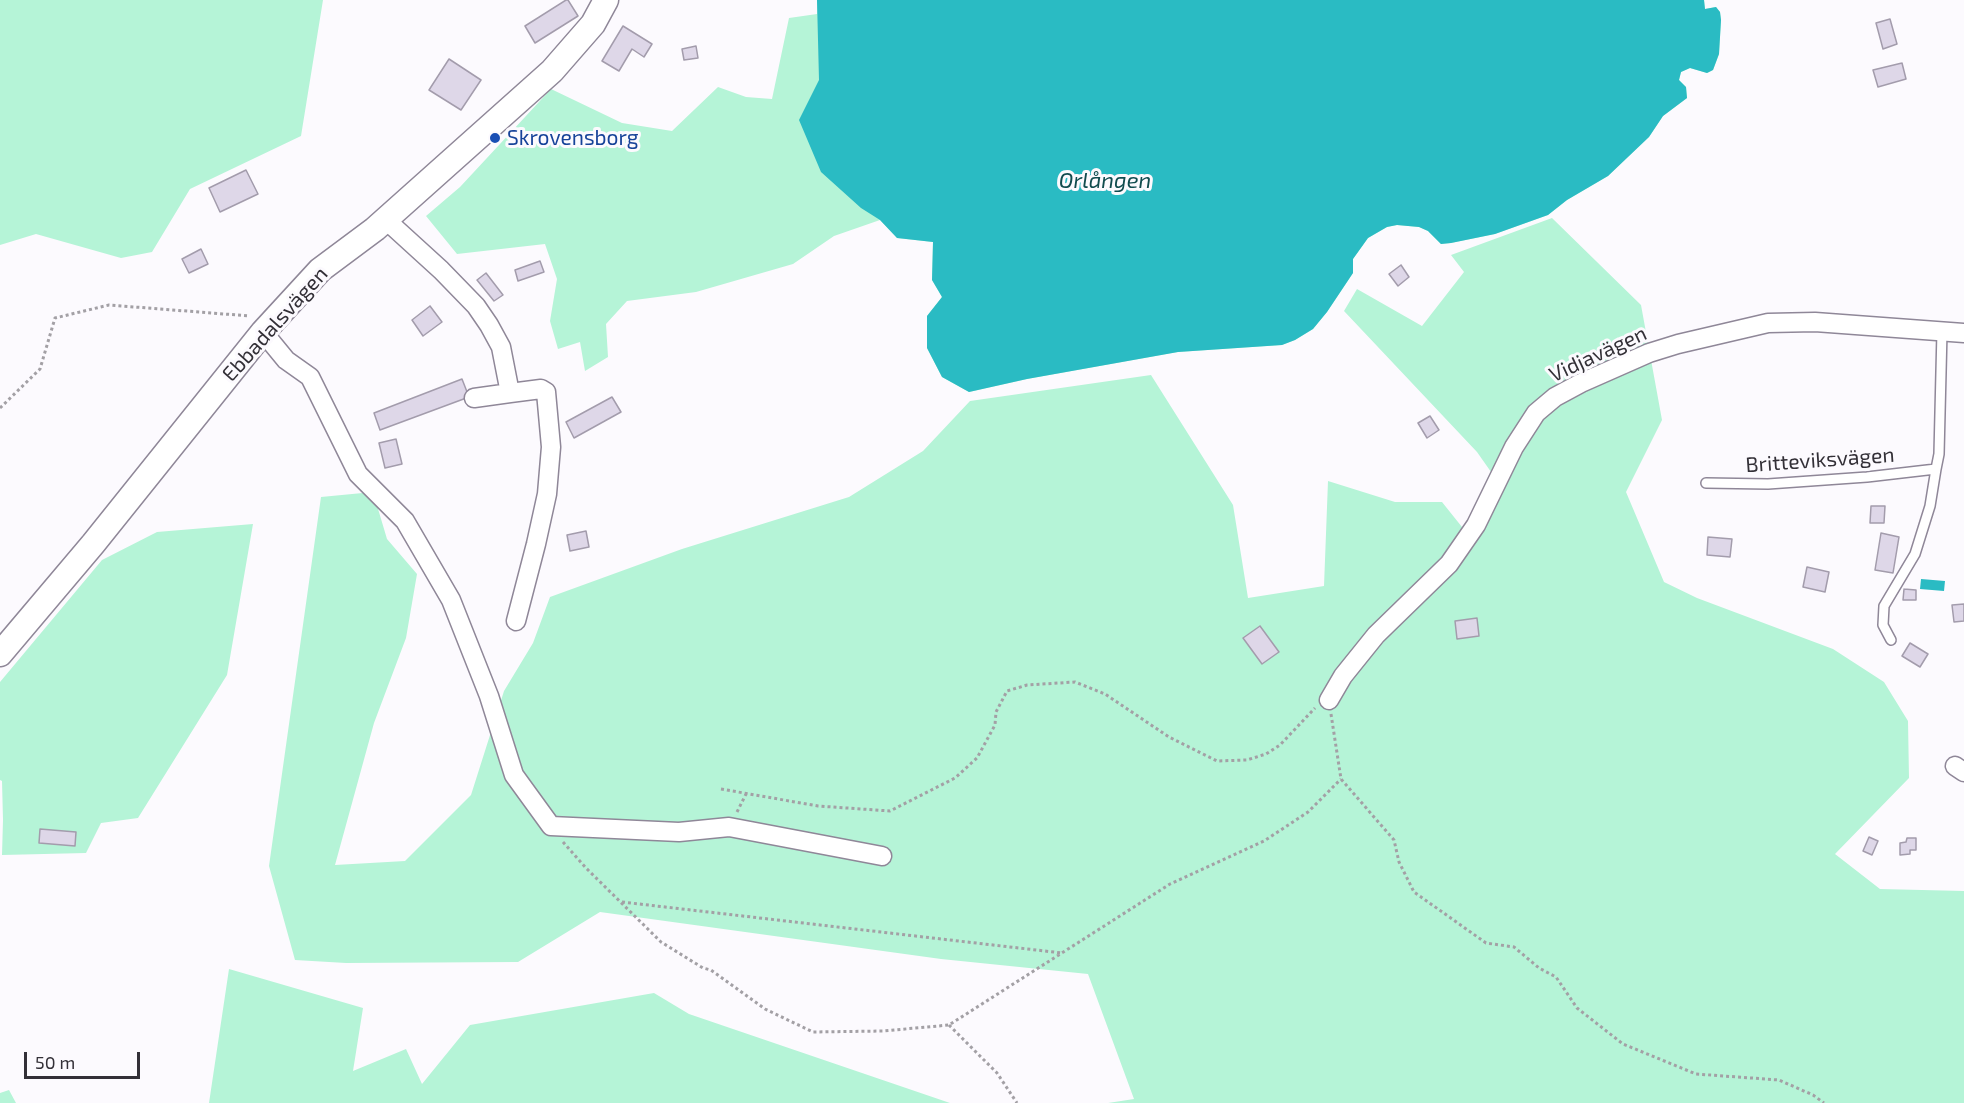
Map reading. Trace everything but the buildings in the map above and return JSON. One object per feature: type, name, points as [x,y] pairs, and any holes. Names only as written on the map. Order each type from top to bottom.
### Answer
[{"type":"street","name":"Ebbadalsvägen","points":[[0,654],[93,544],[270,325],[320,270],[385,219],[552,71],[593,24],[606,0]]},
{"type":"street","points":[[385,219],[441,270],[476,306],[501,347],[510,393]]},
{"type":"street","name":"Vidjavägen","points":[[1329,700],[1343,676],[1376,635],[1449,564],[1476,525],[1514,447],[1536,413],[1555,397],[1649,353],[1768,323],[1815,322],[1964,333]]},
{"type":"street","points":[[270,325],[286,360],[310,377],[358,474],[405,521],[440,580],[451,600],[489,696],[514,776],[551,826],[679,832],[729,827],[882,856]]},
{"type":"street","points":[[474,398],[542,389],[546,392],[551,447],[547,494],[516,621]]},
{"type":"lane","points":[[1892,640],[1883,625],[1884,606],[1915,554],[1930,506],[1939,454],[1942,331]]},
{"type":"lane","name":"Britteviksvägen","points":[[1707,483],[1768,484],[1867,477],[1936,469]]},
{"type":"path","points":[[0,408],[40,369],[55,318],[109,305],[270,325]]},
{"type":"path","points":[[721,789],[819,806],[890,811],[955,778],[977,758],[995,725],[996,712],[1007,691],[1026,685],[1075,682],[1105,694],[1169,737],[1216,761],[1247,760],[1266,754],[1280,745],[1311,710],[1329,700],[1341,779],[1394,840],[1399,862],[1414,892],[1486,944],[1514,947],[1539,968],[1556,977],[1577,1008],[1623,1044],[1696,1074],[1779,1080],[1813,1095],[1824,1103]]},
{"type":"path","points":[[551,826],[586,868],[661,942],[703,968],[711,970],[765,1009],[813,1032],[883,1031],[949,1026],[1170,884],[1264,841],[1308,812],[1341,779]]},
{"type":"path","points":[[621,902],[1064,953]]},
{"type":"path","points":[[949,1026],[997,1073],[1017,1103]]},
{"type":"green space","points":[[0,0],[323,0],[301,136],[190,189],[152,252],[121,258],[36,234],[0,245]]},
{"type":"green space","name":"Orlången","points":[[817,0],[1704,0],[1705,9],[1716,7],[1720,12],[1721,20],[1719,54],[1713,70],[1707,73],[1690,68],[1681,72],[1679,80],[1686,87],[1687,98],[1663,116],[1649,137],[1608,176],[1567,200],[1548,215],[1495,234],[1441,244],[1428,231],[1419,227],[1397,225],[1387,227],[1368,238],[1353,259],[1353,273],[1313,329],[1282,345],[1178,352],[1027,379],[969,392],[942,377],[927,348],[927,316],[942,297],[932,280],[933,242],[897,238],[880,220],[834,236],[793,264],[696,292],[627,301],[606,324],[608,357],[585,371],[580,342],[558,349],[550,321],[557,279],[545,244],[457,254],[426,216],[460,187],[551,89],[622,123],[672,131],[718,87],[746,97],[772,99],[789,18],[817,14]]},
{"type":"green space","points":[[1552,218],[1641,305],[1662,420],[1626,492],[1664,582],[1697,598],[1833,649],[1884,682],[1908,721],[1909,778],[1835,854],[1880,889],[1964,891],[1964,1103],[1108,1103],[1134,1099],[1088,974],[941,959],[600,912],[518,962],[346,963],[295,960],[269,866],[321,497],[373,492],[387,539],[417,574],[406,638],[374,723],[335,865],[405,861],[471,795],[504,691],[533,643],[550,597],[682,549],[849,497],[923,451],[970,401],[1151,375],[1233,505],[1248,598],[1324,586],[1328,481],[1395,502],[1442,502],[1474,542],[1503,489],[1477,452],[1344,311],[1357,289],[1422,326],[1464,272],[1451,255]]},
{"type":"green space","points":[[253,524],[227,675],[138,818],[101,823],[86,853],[2,855],[0,682],[102,560],[157,532]]},
{"type":"green space","points":[[229,969],[363,1008],[353,1071],[406,1049],[422,1084],[470,1025],[654,993],[689,1014],[950,1103],[209,1103]]},
{"type":"green space","points":[[9,1090],[16,1103],[0,1103],[0,1093]]},
{"type":"water","name":"Orlången","points":[[817,0],[1704,0],[1705,9],[1716,7],[1720,12],[1721,20],[1719,54],[1713,70],[1707,73],[1690,68],[1681,72],[1679,80],[1686,87],[1687,98],[1663,116],[1649,137],[1608,176],[1567,200],[1548,215],[1495,234],[1441,244],[1428,231],[1419,227],[1397,225],[1387,227],[1368,238],[1353,259],[1353,273],[1313,329],[1282,345],[1178,352],[1027,379],[969,392],[942,377],[927,348],[927,316],[942,297],[932,280],[933,242],[897,238],[880,220],[861,208],[821,172],[799,120],[819,80]]},
{"type":"water","points":[[1921,579],[1945,581],[1944,591],[1920,589]]},
{"type":"place","name":"Skrovensborg","points":[[495,138]]}]
